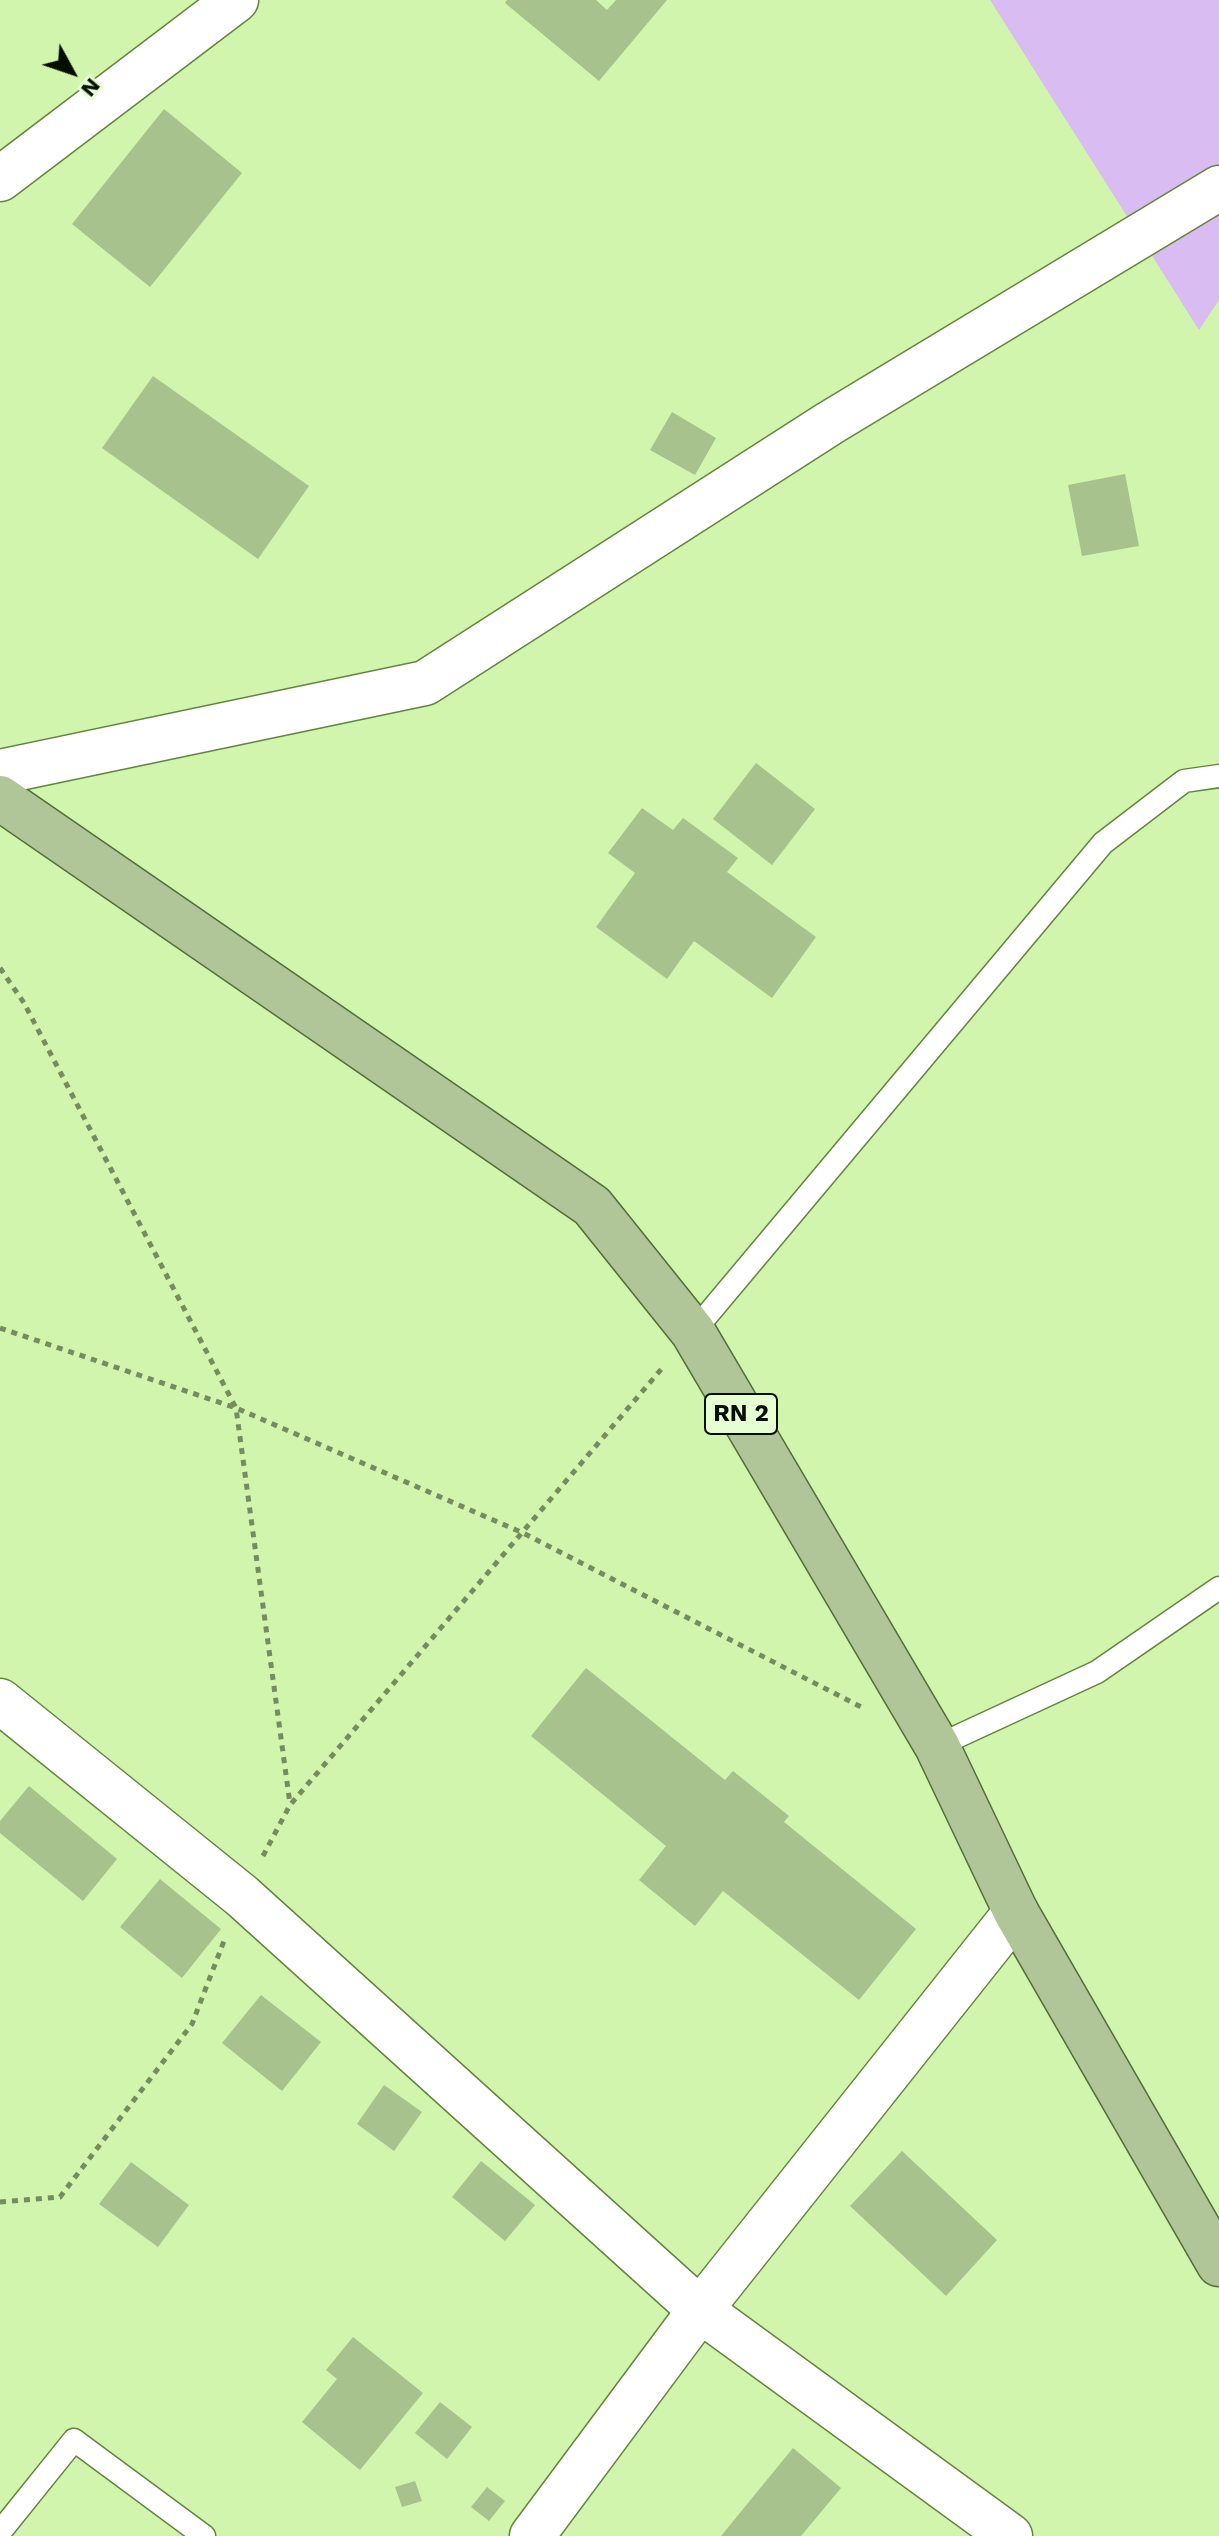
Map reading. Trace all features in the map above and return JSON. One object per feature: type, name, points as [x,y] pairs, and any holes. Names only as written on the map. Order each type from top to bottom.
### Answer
[{"type":"main road","name":"RN 2","points":[[0,798],[592,1206],[693,1332],[937,1746],[1016,1912],[1219,2264]]},
{"type":"street","points":[[0,179],[236,0]]},
{"type":"street","points":[[0,772],[425,683],[830,423],[1219,188]]},
{"type":"street","points":[[0,1701],[242,1896],[700,2310],[1010,2536]]},
{"type":"street","points":[[532,2536],[700,2310],[1016,1912]]},
{"type":"lane","points":[[693,1332],[1103,843],[1184,781],[1219,776]]},
{"type":"lane","points":[[937,1746],[1097,1672],[1219,1588]]},
{"type":"lane","points":[[0,2532],[74,2440],[204,2536]]},
{"type":"path","points":[[0,968],[24,1003],[236,1408],[290,1805]]},
{"type":"path","points":[[0,1328],[236,1408],[523,1533],[868,1710]]},
{"type":"path","points":[[0,2202],[60,2197],[192,2024],[242,1896],[290,1805],[693,1332]]},
{"type":"shaded area","points":[[990,0],[1219,0],[1219,300],[1199,330]]},
{"type":"building","points":[[507,0],[596,0],[607,10],[616,0],[667,0],[599,81],[505,3]]},
{"type":"building","points":[[164,109],[242,173],[150,287],[72,224]]},
{"type":"building","points":[[153,376],[309,486],[258,559],[102,448]]},
{"type":"building","points":[[672,412],[716,438],[695,475],[650,450]]},
{"type":"building","points":[[1125,474],[1139,546],[1082,556],[1068,485]]},
{"type":"building","points":[[756,763],[815,809],[772,865],[713,819]]},
{"type":"building","points":[[642,808],[673,830],[683,818],[738,858],[727,872],[816,937],[772,998],[694,941],[667,979],[596,927],[635,873],[608,853]]},
{"type":"building","points":[[586,1668],[725,1780],[733,1771],[789,1816],[784,1822],[916,1929],[859,2000],[723,1891],[695,1926],[639,1880],[666,1846],[531,1736]]},
{"type":"building","points":[[29,1786],[117,1859],[83,1901],[0,1833],[0,1821]]},
{"type":"building","points":[[160,1879],[221,1929],[182,1978],[120,1927]]},
{"type":"building","points":[[261,1995],[321,2042],[282,2091],[222,2043]]},
{"type":"building","points":[[384,2085],[422,2112],[394,2151],[357,2124]]},
{"type":"building","points":[[902,2151],[997,2240],[946,2296],[850,2206]]},
{"type":"building","points":[[481,2161],[535,2205],[505,2241],[452,2197]]},
{"type":"building","points":[[131,2162],[189,2205],[158,2247],[99,2204]]},
{"type":"building","points":[[353,2337],[423,2393],[360,2470],[302,2422],[337,2379],[326,2370]]},
{"type":"building","points":[[440,2402],[472,2427],[447,2459],[415,2433]]},
{"type":"building","points":[[793,2448],[841,2488],[801,2536],[721,2536]]},
{"type":"building","points":[[415,2481],[422,2501],[402,2507],[395,2487]]},
{"type":"building","points":[[487,2487],[505,2501],[489,2521],[471,2507]]}]
